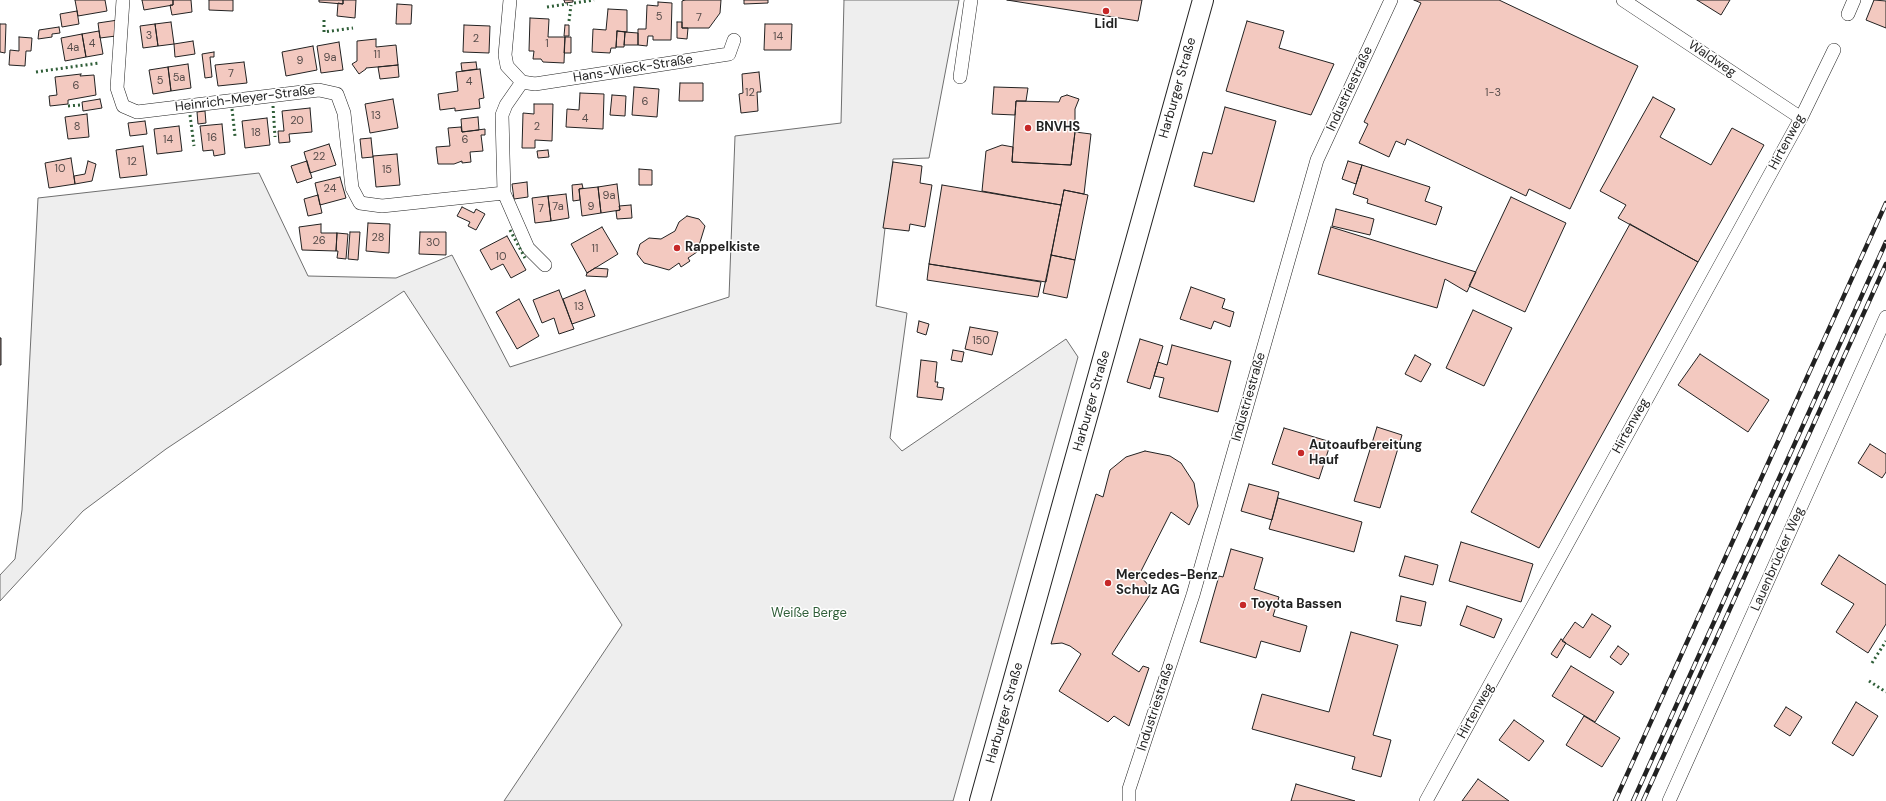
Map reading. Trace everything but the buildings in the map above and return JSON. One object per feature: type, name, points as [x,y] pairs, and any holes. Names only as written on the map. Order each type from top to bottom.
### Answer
[{"type":"main road","name":"Harburger Straße","points":[[980,801],[1203,0]]},
{"type":"street","name":"Heinrich-Meyer-Straße","points":[[123,0],[117,88],[123,106],[137,112],[319,90],[337,94],[344,113],[352,188],[360,203],[382,206],[504,193]]},
{"type":"street","points":[[510,0],[505,55],[507,66],[522,82],[506,105],[502,115],[504,193],[528,248],[545,265]]},
{"type":"street","points":[[960,77],[971,0]]},
{"type":"street","name":"Industriestraße","points":[[1130,801],[1129,789],[1193,595],[1317,160],[1391,0]]},
{"type":"street","name":"Waldweg","points":[[1623,0],[1801,118]]},
{"type":"street","points":[[1848,14],[1854,0]]},
{"type":"street","name":"Hans-Wieck-Straße","points":[[522,82],[535,84],[729,54],[734,40]]},
{"type":"street","name":"Hirtenweg","points":[[1426,801],[1801,118],[1834,50]]},
{"type":"street","name":"Lauenbrücker Weg","points":[[1669,801],[1886,317]]},
{"type":"green space","name":"Weiße Berge","points":[[844,0],[959,0],[929,158],[893,159],[876,306],[907,313],[890,438],[902,451],[1066,339],[1078,357],[953,801],[504,801],[622,625],[404,291],[166,449],[83,511],[0,601],[0,575],[15,559],[22,510],[38,198],[259,173],[308,276],[396,278],[452,255],[510,367],[729,297],[735,136],[841,123]]},
{"type":"railway","points":[[1615,801],[1886,203]]},
{"type":"railway","points":[[1633,801],[1886,242]]},
{"type":"railway","points":[[1643,801],[1886,264]]},
{"type":"hedge","points":[[574,3],[594,0]]},
{"type":"hedge","points":[[547,7],[568,4]]},
{"type":"hedge","points":[[569,21],[571,5]]},
{"type":"hedge","points":[[324,20],[324,32],[353,28]]},
{"type":"hedge","points":[[36,72],[99,63]]},
{"type":"hedge","points":[[68,106],[80,105]]},
{"type":"hedge","points":[[273,106],[275,137]]},
{"type":"hedge","points":[[232,109],[235,136]]},
{"type":"hedge","points":[[190,115],[194,146]]},
{"type":"hedge","points":[[510,230],[525,258]]},
{"type":"hedge","points":[[1872,663],[1886,641]]},
{"type":"hedge","points":[[1869,681],[1886,692]]},
{"type":"place","name":"Lidl","points":[[1106,11]]},
{"type":"place","name":"BNVHS","points":[[1028,128]]},
{"type":"place","name":"Rappelkiste","points":[[677,248]]},
{"type":"place","name":"Autoaufbereitung Hauf","points":[[1301,453]]},
{"type":"place","name":"Mercedes-Benz Schulz AG","points":[[1108,583]]},
{"type":"place","name":"Toyota Bassen","points":[[1243,605]]}]
